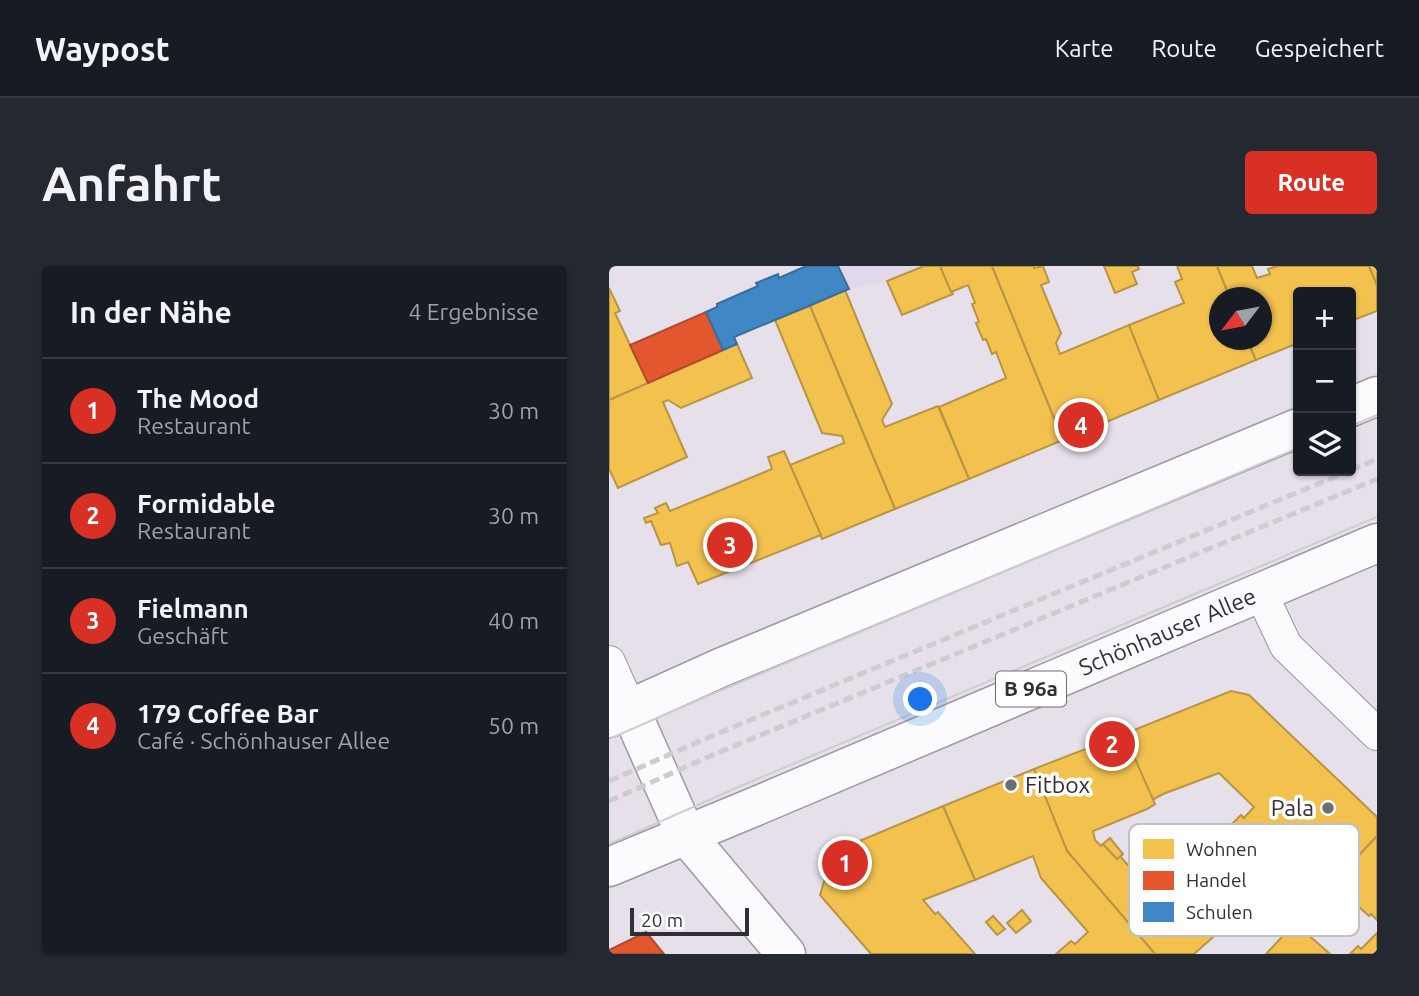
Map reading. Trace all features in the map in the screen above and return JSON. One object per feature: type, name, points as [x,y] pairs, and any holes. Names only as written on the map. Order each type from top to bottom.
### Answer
[{"type":"main road","points":[[1356,405],[1377,396]]},
{"type":"main road","points":[[786,954],[686,835],[619,714],[720,668],[1293,430]]},
{"type":"main road","name":"Schönhauser Allee","points":[[609,867],[1377,543]]},
{"type":"street","points":[[1260,591],[1286,646],[1377,734]]},
{"type":"street","points":[[609,662],[619,714]]},
{"type":"shaded area","points":[[838,266],[924,266],[887,281],[849,289]]},
{"type":"building: Wohnen","points":[[924,266],[940,266],[953,294],[902,315],[887,281]]},
{"type":"building: Wohnen","points":[[940,266],[992,266],[1063,440],[969,479],[939,407],[1006,378],[996,352],[992,354],[976,323],[979,322],[972,304],[975,303],[968,285],[951,292]]},
{"type":"building: Wohnen","points":[[992,266],[1043,266],[1049,282],[1041,285],[1061,333],[1056,343],[1060,354],[1129,325],[1159,400],[1063,440]]},
{"type":"building: Wohnen","points":[[1104,266],[1138,266],[1139,269],[1132,272],[1137,284],[1115,293]]},
{"type":"building: Wohnen","points":[[1177,266],[1217,266],[1226,287],[1209,287],[1209,350],[1252,350],[1256,360],[1159,400],[1129,325],[1184,303],[1175,282],[1182,279]]},
{"type":"building: Wohnen","points":[[1217,266],[1252,266],[1257,278],[1270,274],[1268,269],[1277,266],[1369,266],[1377,285],[1377,311],[1356,319],[1356,287],[1293,287],[1293,345],[1256,360],[1252,350],[1272,350],[1272,287],[1226,287]]},
{"type":"building: Wohnen","points":[[1369,266],[1377,266],[1377,285]]},
{"type":"building: Wohnen","points":[[609,288],[620,311],[615,313],[648,383],[609,400]]},
{"type":"building: Wohnen","points":[[845,290],[892,404],[882,420],[885,427],[938,406],[969,479],[895,509],[810,306]]},
{"type":"building: Wohnen","points":[[810,306],[895,509],[822,539],[790,465],[844,443],[842,436],[822,433],[775,320]]},
{"type":"building: Wohnen","points":[[737,344],[752,378],[681,408],[668,400],[663,402],[687,457],[618,488],[609,469],[609,400]]},
{"type":"building: Wohnen","points":[[784,451],[821,535],[698,584],[688,562],[677,566],[670,543],[661,545],[651,521],[646,523],[644,518],[658,513],[655,508],[666,503],[670,511],[772,469],[768,457]]},
{"type":"building: Wohnen","points":[[1231,691],[1249,695],[1377,817],[1377,836],[1359,855],[1359,824],[1232,824],[1241,815],[1244,818],[1254,807],[1219,773],[1152,800],[1124,734]]},
{"type":"building: Wohnen","points":[[1124,734],[1155,804],[1093,831],[1095,840],[1101,846],[1103,844],[1117,859],[1120,856],[1129,866],[1129,924],[1067,851],[1034,769]]},
{"type":"building: Wohnen","points":[[1034,769],[1067,851],[1129,924],[1129,936],[1140,936],[1155,954],[1056,954],[1071,941],[1075,944],[1088,932],[1041,878],[1033,856],[975,880],[943,806]]},
{"type":"building: Wohnen","points":[[943,806],[975,880],[923,900],[935,914],[938,912],[975,954],[871,954],[820,895],[833,852]]},
{"type":"building: Wohnen","points":[[1377,836],[1377,920],[1359,907],[1359,855]]},
{"type":"building: Wohnen","points":[[1110,838],[1123,854],[1117,859],[1103,844]]},
{"type":"building: Wohnen","points":[[1022,910],[1031,921],[1016,933],[1007,923]]},
{"type":"building: Wohnen","points":[[993,916],[1005,929],[997,935],[986,922]]},
{"type":"building: Wohnen","points":[[1377,933],[1377,954],[1350,954],[1358,946],[1361,949]]},
{"type":"building: Wohnen","points":[[1140,936],[1214,936],[1194,954],[1155,954]]},
{"type":"building: Wohnen","points":[[1283,936],[1310,936],[1330,954],[1266,954]]},
{"type":"building: Handel","points":[[706,312],[723,350],[648,383],[630,345]]},
{"type":"building: Handel","points":[[646,932],[664,954],[609,954],[609,950]]},
{"type":"building: Schulen","points":[[806,266],[838,266],[849,289],[734,337],[737,344],[723,350],[706,312],[717,307],[717,304],[758,286],[756,283],[778,274],[779,278]]},
{"type":"tram line","points":[[1356,424],[1377,415]]},
{"type":"tram line","points":[[609,739],[1293,450]]},
{"type":"tram line","points":[[609,844],[1377,517]]},
{"type":"railway","points":[[1356,468],[1377,459]]},
{"type":"railway","points":[[609,781],[1337,476]]},
{"type":"railway","points":[[609,801],[715,754],[1377,479]]},
{"type":"place","name":"179 Coffee Bar","points":[[1081,425]]},
{"type":"place","name":"Fielmann","points":[[730,545]]},
{"type":"place","name":"Formidable","points":[[1112,744]]},
{"type":"place","name":"Fitbox","points":[[1011,785]]},
{"type":"place","name":"Pala","points":[[1328,808]]},
{"type":"place","name":"The Mood","points":[[845,863]]}]
